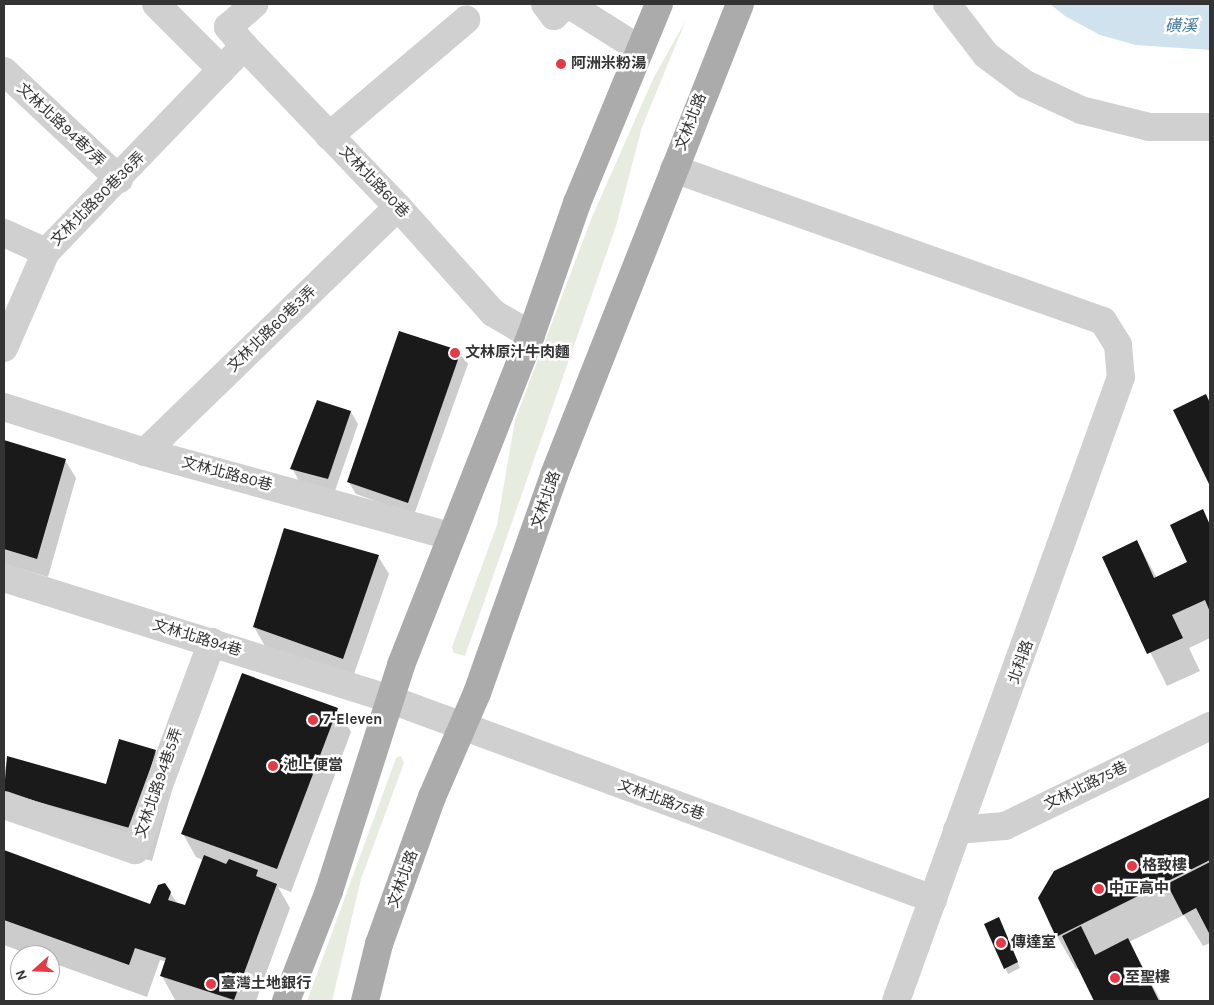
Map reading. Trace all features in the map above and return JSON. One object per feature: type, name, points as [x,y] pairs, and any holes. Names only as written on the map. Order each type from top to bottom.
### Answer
[{"type":"main road","points":[[286,1001],[329,891],[389,699],[531,335],[577,203],[638,48],[659,4]]},
{"type":"main road","name":"文林北路","points":[[365,1001],[379,944],[461,725],[477,693],[554,474],[740,4]]},
{"type":"street","points":[[156,4],[222,70],[244,46]]},
{"type":"street","name":"文林北路60巷","points":[[254,4],[228,27],[398,207],[493,313],[531,335]]},
{"type":"street","points":[[544,4],[554,16],[567,4],[638,48]]},
{"type":"street","points":[[947,4],[986,56],[1025,84],[1081,110],[1149,127],[1210,127]]},
{"type":"street","points":[[329,136],[466,20]]},
{"type":"street","name":"文林北路80巷36弄","points":[[4,348],[46,252],[119,179],[222,70]]},
{"type":"street","name":"文林北路94巷7弄","points":[[4,71],[119,179]]},
{"type":"street","name":"北科路","points":[[674,169],[1104,322],[1118,345],[1121,377],[1020,666],[896,1001]]},
{"type":"street","name":"文林北路60巷3弄","points":[[145,452],[398,207]]},
{"type":"street","points":[[4,233],[46,252]]},
{"type":"street","name":"文林北路80巷","points":[[4,406],[145,452],[451,536]]},
{"type":"street","name":"文林北路94巷","points":[[4,578],[389,699]]},
{"type":"street","name":"文林北路94巷5弄","points":[[4,805],[135,850],[212,642]]},
{"type":"street","name":"文林北路75巷","points":[[389,699],[461,725],[500,742],[933,898]]},
{"type":"street","name":"文林北路75巷","points":[[958,830],[1006,826],[1210,726]]},
{"type":"shaded area","points":[[686,20],[642,127],[616,226],[465,656],[454,653],[452,647],[497,525],[515,420],[592,217],[654,77]]},
{"type":"shaded area","points":[[401,756],[404,763],[361,879],[332,1001],[307,1001],[396,758]]},
{"type":"water","name":"磺溪","points":[[1050,4],[1210,4],[1210,50],[1136,45],[1100,35],[1065,16]]},
{"type":"building","points":[[399,331],[461,351],[408,503],[347,482]]},
{"type":"building","points":[[1206,394],[1210,403],[1210,486],[1173,410]]},
{"type":"building","points":[[317,400],[351,411],[328,479],[290,469]]},
{"type":"building","points":[[4,440],[66,459],[37,559],[4,549]]},
{"type":"building","points":[[1203,509],[1210,525],[1210,612],[1205,600],[1172,615],[1183,638],[1147,654],[1102,557],[1137,540],[1154,578],[1187,562],[1170,525]]},
{"type":"building","points":[[284,528],[379,555],[343,659],[253,627]]},
{"type":"building","points":[[242,673],[338,708],[277,869],[181,834]]},
{"type":"building","points":[[119,739],[156,750],[133,829],[4,792],[7,756],[106,784]]},
{"type":"building","name":"格致樓","points":[[1210,797],[1210,860],[1056,937],[1038,898],[1054,871]]},
{"type":"building","points":[[4,850],[150,904],[158,885],[165,883],[171,892],[168,900],[185,905],[204,855],[226,864],[229,859],[258,870],[256,876],[277,884],[234,1000],[160,976],[166,958],[135,948],[129,965],[4,920]]},
{"type":"building","points":[[1210,862],[1210,935],[1196,908],[1183,915],[1167,884]]},
{"type":"building","name":"傳達室","points":[[999,917],[1018,962],[1004,969],[984,924]]},
{"type":"building","name":"至聖樓","points":[[1081,926],[1095,955],[1128,938],[1159,1001],[1094,1001],[1062,936]]},
{"type":"place","name":"阿洲米粉湯","points":[[561,64]]},
{"type":"place","name":"文林原汁牛肉麵","points":[[455,353]]},
{"type":"place","name":"7-Eleven","points":[[313,720]]},
{"type":"place","name":"池上便當","points":[[273,766]]},
{"type":"place","name":"格致樓","points":[[1132,866]]},
{"type":"place","name":"中正高中","points":[[1099,889]]},
{"type":"place","name":"傳達室","points":[[1001,943]]},
{"type":"place","name":"至聖樓","points":[[1115,978]]},
{"type":"place","name":"臺灣土地銀行","points":[[211,984]]}]
